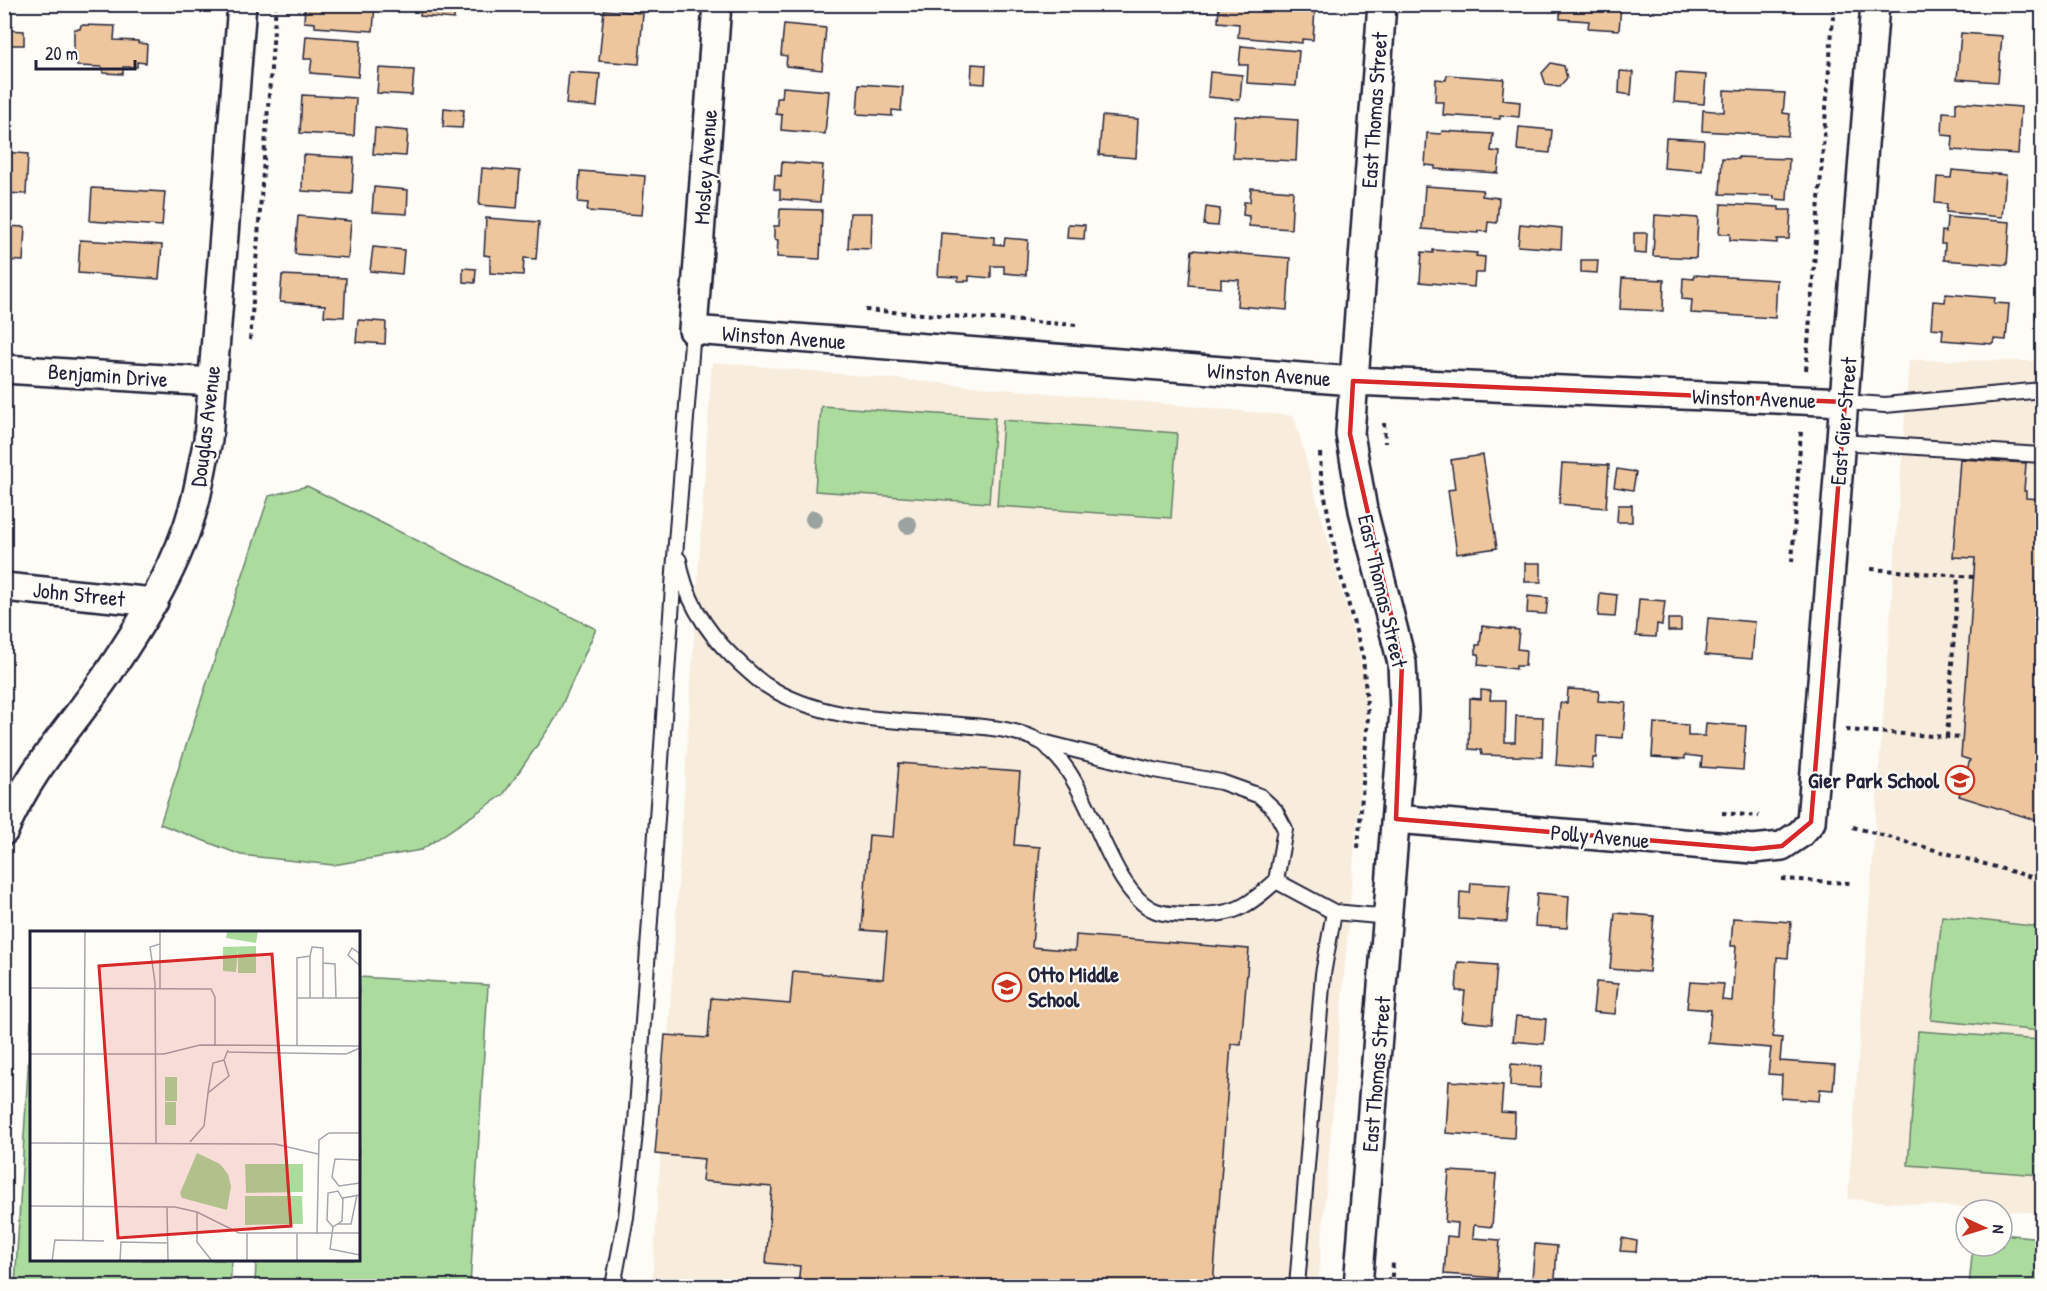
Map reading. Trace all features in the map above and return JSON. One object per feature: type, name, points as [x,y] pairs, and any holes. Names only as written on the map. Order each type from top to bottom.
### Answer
[{"type":"street","name":"Douglas Avenue","points":[[4,831],[14,806],[50,750],[108,674],[154,602],[195,503],[208,440],[242,4]]},
{"type":"street","name":"Mosley Avenue","points":[[693,330],[717,4]]},
{"type":"street","name":"East Thomas Street","points":[[1358,1287],[1404,711],[1402,663],[1364,510],[1350,434],[1382,4]]},
{"type":"street","name":"East Gier Street","points":[[1800,834],[1811,822],[1820,729],[1875,4]]},
{"type":"street","name":"Winston Avenue","points":[[693,330],[1353,381],[1845,402]]},
{"type":"street","name":"Benjamin Drive","points":[[4,369],[212,382]]},
{"type":"street","name":"John Street","points":[[4,587],[154,602]]},
{"type":"street","name":"Polly Avenue","points":[[1396,819],[1753,849],[1782,846],[1800,834]]},
{"type":"lane","points":[[614,1287],[626,1217],[636,1123],[693,330]]},
{"type":"lane","points":[[1845,402],[1884,405],[2043,390]]},
{"type":"lane","points":[[1841,442],[2043,455]]},
{"type":"lane","points":[[676,543],[681,572],[700,619],[722,645],[763,683],[792,699],[846,716],[970,726],[1018,733],[1042,742],[1154,770],[1221,782],[1260,796],[1275,810],[1285,829],[1276,881],[1257,898],[1238,910],[1217,915],[1179,915],[1156,911],[1138,900],[1123,881],[1078,785],[1064,763],[1042,742]]},
{"type":"lane","points":[[1276,881],[1334,912],[1389,917]]},
{"type":"lane","points":[[1297,1287],[1323,974],[1334,912]]},
{"type":"path","points":[[250,340],[276,4]]},
{"type":"path","points":[[1804,400],[1834,4]]},
{"type":"path","points":[[854,309],[1077,325]]},
{"type":"path","points":[[1383,412],[1385,445]]},
{"type":"path","points":[[1789,429],[1801,430],[1792,562]]},
{"type":"path","points":[[1320,452],[1321,475],[1337,562],[1363,657],[1368,717],[1359,848]]},
{"type":"path","points":[[1871,569],[1974,577]]},
{"type":"path","points":[[1947,737],[1958,576]]},
{"type":"path","points":[[1820,729],[1962,738]]},
{"type":"path","points":[[1853,827],[2043,880]]},
{"type":"path","points":[[1391,1287],[1394,1251]]},
{"type":"highlighted area","points":[[1353,381],[1845,402],[1811,822],[1782,846],[1753,849],[1396,819],[1402,663],[1350,434]]},
{"type":"shaded area","name":"Gier Park School","points":[[1909,360],[2042,361],[2042,1213],[2014,1211],[2014,1198],[1954,1198],[1954,1207],[1848,1199]]},
{"type":"shaded area","name":"Otto Middle School","points":[[712,362],[1294,416],[1368,688],[1318,1286],[652,1286]]},
{"type":"green space","points":[[821,406],[995,418],[989,503],[815,491]]},
{"type":"green space","points":[[1003,420],[1177,433],[1171,518],[997,506]]},
{"type":"green space","points":[[307,486],[596,629],[556,718],[503,795],[421,850],[333,865],[241,855],[160,824],[269,496]]},
{"type":"green space","points":[[1942,916],[2042,927],[2042,1031],[1931,1020]]},
{"type":"green space","points":[[360,977],[488,985],[470,1286],[255,1286],[256,1261],[360,1261]]},
{"type":"green space","points":[[1918,1031],[2042,1040],[2042,1175],[1908,1165]]},
{"type":"green space","points":[[30,1037],[30,1261],[232,1261],[230,1286],[15,1286]]},
{"type":"green space","points":[[2014,1235],[2042,1238],[2042,1286],[1969,1286],[1972,1258],[2014,1258]]},
{"type":"building","points":[[305,4],[375,4],[373,31],[315,27],[315,23],[304,22]]},
{"type":"building","points":[[421,4],[455,4],[454,19],[420,16]]},
{"type":"building","points":[[803,4],[845,4],[845,7]]},
{"type":"building","points":[[1219,4],[1295,4],[1302,5],[1302,8],[1315,9],[1313,40],[1302,39],[1302,43],[1238,37],[1239,24],[1218,22]]},
{"type":"building","points":[[1560,4],[1621,6],[1619,30],[1588,28],[1589,21],[1560,19]]},
{"type":"building","points":[[604,10],[643,13],[639,64],[599,61]]},
{"type":"building","points":[[784,24],[826,28],[822,70],[786,66],[787,56],[781,55]]},
{"type":"building","points":[[81,25],[115,26],[114,40],[138,41],[138,43],[147,44],[146,63],[137,62],[137,67],[123,67],[123,74],[103,73],[102,67],[77,66],[77,55],[74,55],[74,29],[80,29]]},
{"type":"building","points":[[8,30],[24,31],[24,45],[7,45]]},
{"type":"building","points":[[1961,33],[2002,36],[1998,82],[1957,79]]},
{"type":"building","points":[[306,36],[361,40],[358,77],[310,73],[312,59],[304,59]]},
{"type":"building","points":[[1241,46],[1299,51],[1296,86],[1247,83],[1248,65],[1239,65]]},
{"type":"building","points":[[1551,63],[1564,66],[1567,78],[1559,87],[1546,85],[1542,73]]},
{"type":"building","points":[[972,64],[986,65],[985,84],[971,83]]},
{"type":"building","points":[[379,68],[414,70],[412,95],[377,93]]},
{"type":"building","points":[[1620,71],[1633,72],[1631,95],[1619,93]]},
{"type":"building","points":[[569,72],[600,74],[597,107],[566,104]]},
{"type":"building","points":[[1210,72],[1242,75],[1240,100],[1208,97]]},
{"type":"building","points":[[1676,73],[1706,75],[1704,104],[1674,102]]},
{"type":"building","points":[[1447,75],[1504,79],[1502,100],[1520,102],[1519,117],[1500,115],[1500,119],[1443,115],[1444,102],[1435,102],[1436,79],[1446,80]]},
{"type":"building","points":[[859,84],[903,87],[901,111],[892,110],[892,116],[857,114]]},
{"type":"building","points":[[783,87],[829,91],[825,134],[781,130],[782,115],[776,114],[777,98],[782,98]]},
{"type":"building","points":[[1724,90],[1785,93],[1783,113],[1790,114],[1788,136],[1702,131],[1703,110],[1724,112]]},
{"type":"building","points":[[302,95],[356,98],[354,136],[300,133]]},
{"type":"building","points":[[1956,102],[2021,107],[2018,154],[1952,150],[1953,136],[1942,135],[1943,112],[1956,113]]},
{"type":"building","points":[[444,108],[464,110],[462,128],[443,127]]},
{"type":"building","points":[[1102,116],[1138,119],[1136,158],[1099,155]]},
{"type":"building","points":[[1235,116],[1298,120],[1296,161],[1233,158]]},
{"type":"building","points":[[1519,127],[1552,130],[1550,153],[1517,150]]},
{"type":"building","points":[[375,128],[408,131],[406,156],[373,154]]},
{"type":"building","points":[[4,131],[11,131],[10,143],[4,142]]},
{"type":"building","points":[[1442,131],[1493,134],[1491,151],[1500,152],[1498,173],[1435,169],[1435,166],[1425,165],[1427,133],[1441,134]]},
{"type":"building","points":[[1666,138],[1704,140],[1702,171],[1664,168]]},
{"type":"building","points":[[4,152],[28,154],[26,194],[4,193]]},
{"type":"building","points":[[303,155],[354,158],[352,194],[302,191]]},
{"type":"building","points":[[1738,157],[1789,159],[1787,200],[1774,199],[1774,196],[1720,194],[1722,158],[1738,159]]},
{"type":"building","points":[[782,162],[823,165],[820,202],[780,199],[780,190],[774,189],[775,175],[781,176]]},
{"type":"building","points":[[482,168],[520,171],[517,208],[479,205]]},
{"type":"building","points":[[1952,170],[2006,175],[2002,217],[1946,212],[1947,204],[1935,203],[1937,177],[1951,178]]},
{"type":"building","points":[[580,171],[645,176],[642,215],[587,211],[588,203],[578,202]]},
{"type":"building","points":[[1425,186],[1483,190],[1482,196],[1499,198],[1497,223],[1488,222],[1487,232],[1478,231],[1478,233],[1422,229]]},
{"type":"building","points":[[374,187],[408,190],[407,214],[372,212]]},
{"type":"building","points":[[92,188],[165,192],[162,226],[90,221]]},
{"type":"building","points":[[1251,188],[1293,191],[1291,229],[1249,226],[1249,216],[1243,215],[1244,202],[1250,202]]},
{"type":"building","points":[[1721,204],[1779,207],[1779,210],[1791,210],[1789,239],[1777,239],[1777,243],[1730,240],[1730,234],[1719,234]]},
{"type":"building","points":[[1206,207],[1220,209],[1218,226],[1204,225]]},
{"type":"building","points":[[780,209],[822,210],[820,259],[777,257],[778,240],[774,239],[774,226],[779,226]]},
{"type":"building","points":[[850,213],[872,213],[871,249],[848,248]]},
{"type":"building","points":[[1655,215],[1698,218],[1696,258],[1653,256]]},
{"type":"building","points":[[298,216],[351,221],[348,258],[295,254]]},
{"type":"building","points":[[1947,217],[2010,222],[2007,265],[1944,260],[1945,244],[1941,244],[1942,231],[1946,232]]},
{"type":"building","points":[[486,218],[539,222],[536,259],[524,258],[523,275],[490,273],[490,256],[484,255]]},
{"type":"building","points":[[1068,224],[1085,225],[1084,239],[1067,238]]},
{"type":"building","points":[[1520,224],[1562,228],[1561,249],[1518,246]]},
{"type":"building","points":[[4,226],[25,227],[23,261],[4,260]]},
{"type":"building","points":[[941,233],[994,237],[994,244],[1004,245],[1005,238],[1028,240],[1026,275],[1004,273],[1004,266],[991,266],[991,278],[969,276],[969,281],[958,281],[958,277],[938,276]]},
{"type":"building","points":[[1634,233],[1647,233],[1646,254],[1634,253]]},
{"type":"building","points":[[80,240],[162,245],[159,279],[78,273]]},
{"type":"building","points":[[373,247],[404,250],[402,274],[370,271]]},
{"type":"building","points":[[1192,250],[1290,258],[1287,310],[1237,306],[1239,280],[1221,279],[1221,288],[1189,285]]},
{"type":"building","points":[[1433,250],[1477,253],[1476,256],[1485,257],[1484,273],[1475,273],[1474,287],[1420,282],[1422,252],[1433,253]]},
{"type":"building","points":[[2041,250],[2042,283],[2039,283]]},
{"type":"building","points":[[1581,260],[1598,260],[1597,273],[1581,272]]},
{"type":"building","points":[[463,268],[476,269],[475,283],[463,282]]},
{"type":"building","points":[[282,275],[346,278],[344,317],[324,316],[325,305],[280,302]]},
{"type":"building","points":[[1694,275],[1777,280],[1775,318],[1691,313],[1692,300],[1682,299],[1683,278],[1694,279]]},
{"type":"building","points":[[1622,278],[1664,280],[1663,311],[1620,309]]},
{"type":"building","points":[[2038,289],[2042,289],[2042,318],[2036,318]]},
{"type":"building","points":[[1946,294],[1995,298],[1994,303],[2009,304],[2006,340],[1994,339],[1993,344],[1942,340],[1943,329],[1931,328],[1933,301],[1945,302]]},
{"type":"building","points":[[358,320],[386,322],[385,344],[356,342]]},
{"type":"building","points":[[1483,455],[1497,548],[1457,554],[1448,490],[1455,489],[1451,460]]},
{"type":"building","points":[[1960,459],[2026,463],[2024,491],[2026,491],[2026,498],[2042,499],[2042,822],[1959,796],[1970,760],[1961,757],[1975,558],[1953,557]]},
{"type":"building","points":[[1562,463],[1609,465],[1606,508],[1559,504]]},
{"type":"building","points":[[1617,469],[1636,472],[1633,490],[1614,487]]},
{"type":"building","points":[[1618,505],[1632,505],[1632,522],[1617,522]]},
{"type":"building","points":[[1525,563],[1541,563],[1541,582],[1525,582]]},
{"type":"building","points":[[1600,593],[1617,595],[1615,617],[1598,616]]},
{"type":"building","points":[[1528,596],[1548,598],[1546,614],[1527,613]]},
{"type":"building","points":[[1639,599],[1665,601],[1662,625],[1657,624],[1656,637],[1636,636]]},
{"type":"building","points":[[1708,618],[1755,622],[1752,659],[1705,655]]},
{"type":"building","points":[[1668,619],[1681,619],[1681,631],[1668,631]]},
{"type":"building","points":[[1482,626],[1519,630],[1517,649],[1526,650],[1525,666],[1516,666],[1516,669],[1478,665],[1479,654],[1476,654],[1476,645],[1480,645]]},
{"type":"building","points":[[1568,689],[1599,691],[1598,701],[1626,703],[1623,738],[1597,736],[1596,758],[1593,758],[1592,768],[1556,765],[1560,703],[1567,703]]},
{"type":"building","points":[[1481,690],[1491,691],[1490,700],[1506,700],[1505,742],[1515,742],[1516,716],[1543,717],[1542,757],[1482,755],[1481,750],[1469,749],[1470,698],[1481,699]]},
{"type":"building","points":[[1654,723],[1688,725],[1688,736],[1705,736],[1706,723],[1746,726],[1743,770],[1701,767],[1702,757],[1685,755],[1685,759],[1652,757]]},
{"type":"building","points":[[899,763],[1020,772],[1014,845],[1040,847],[1032,947],[1075,951],[1076,935],[1249,949],[1241,1045],[1231,1044],[1213,1286],[798,1286],[800,1266],[766,1263],[772,1187],[702,1181],[704,1159],[655,1154],[665,1035],[708,1038],[711,998],[790,1004],[793,971],[883,979],[887,932],[862,930],[869,835],[893,837]]},
{"type":"building","points":[[1471,883],[1510,885],[1507,922],[1459,919],[1460,892],[1470,893]]},
{"type":"building","points":[[1537,893],[1569,896],[1567,928],[1535,926]]},
{"type":"building","points":[[1615,913],[1654,916],[1649,972],[1610,969]]},
{"type":"building","points":[[1733,918],[1791,922],[1788,958],[1777,957],[1773,1037],[1782,1038],[1780,1061],[1835,1065],[1833,1090],[1820,1089],[1819,1101],[1781,1098],[1782,1075],[1768,1074],[1771,1048],[1708,1043],[1711,1010],[1687,1008],[1690,982],[1724,984],[1722,1000],[1732,1001],[1736,946],[1731,946]]},
{"type":"building","points":[[1458,962],[1497,965],[1492,1024],[1462,1021],[1465,991],[1456,991]]},
{"type":"building","points":[[1596,982],[1618,984],[1615,1014],[1593,1012]]},
{"type":"building","points":[[1516,1016],[1546,1019],[1544,1044],[1513,1041]]},
{"type":"building","points":[[1511,1064],[1542,1066],[1540,1088],[1510,1086]]},
{"type":"building","points":[[1449,1081],[1503,1085],[1501,1112],[1515,1113],[1514,1138],[1446,1133]]},
{"type":"building","points":[[1449,1171],[1496,1174],[1492,1227],[1474,1225],[1473,1238],[1500,1240],[1497,1278],[1444,1274],[1447,1236],[1457,1237],[1458,1223],[1445,1222]]},
{"type":"building","points":[[1622,1238],[1637,1241],[1636,1252],[1620,1251]]},
{"type":"building","points":[[1535,1244],[1557,1246],[1555,1280],[1532,1279]]},
{"type":"building","points":[[1576,1279],[1617,1282],[1617,1286],[1575,1286]]},
{"type":"place","name":"Gier Park School","points":[[1960,780]]},
{"type":"place","name":"Otto Middle School","points":[[1007,987]]}]
